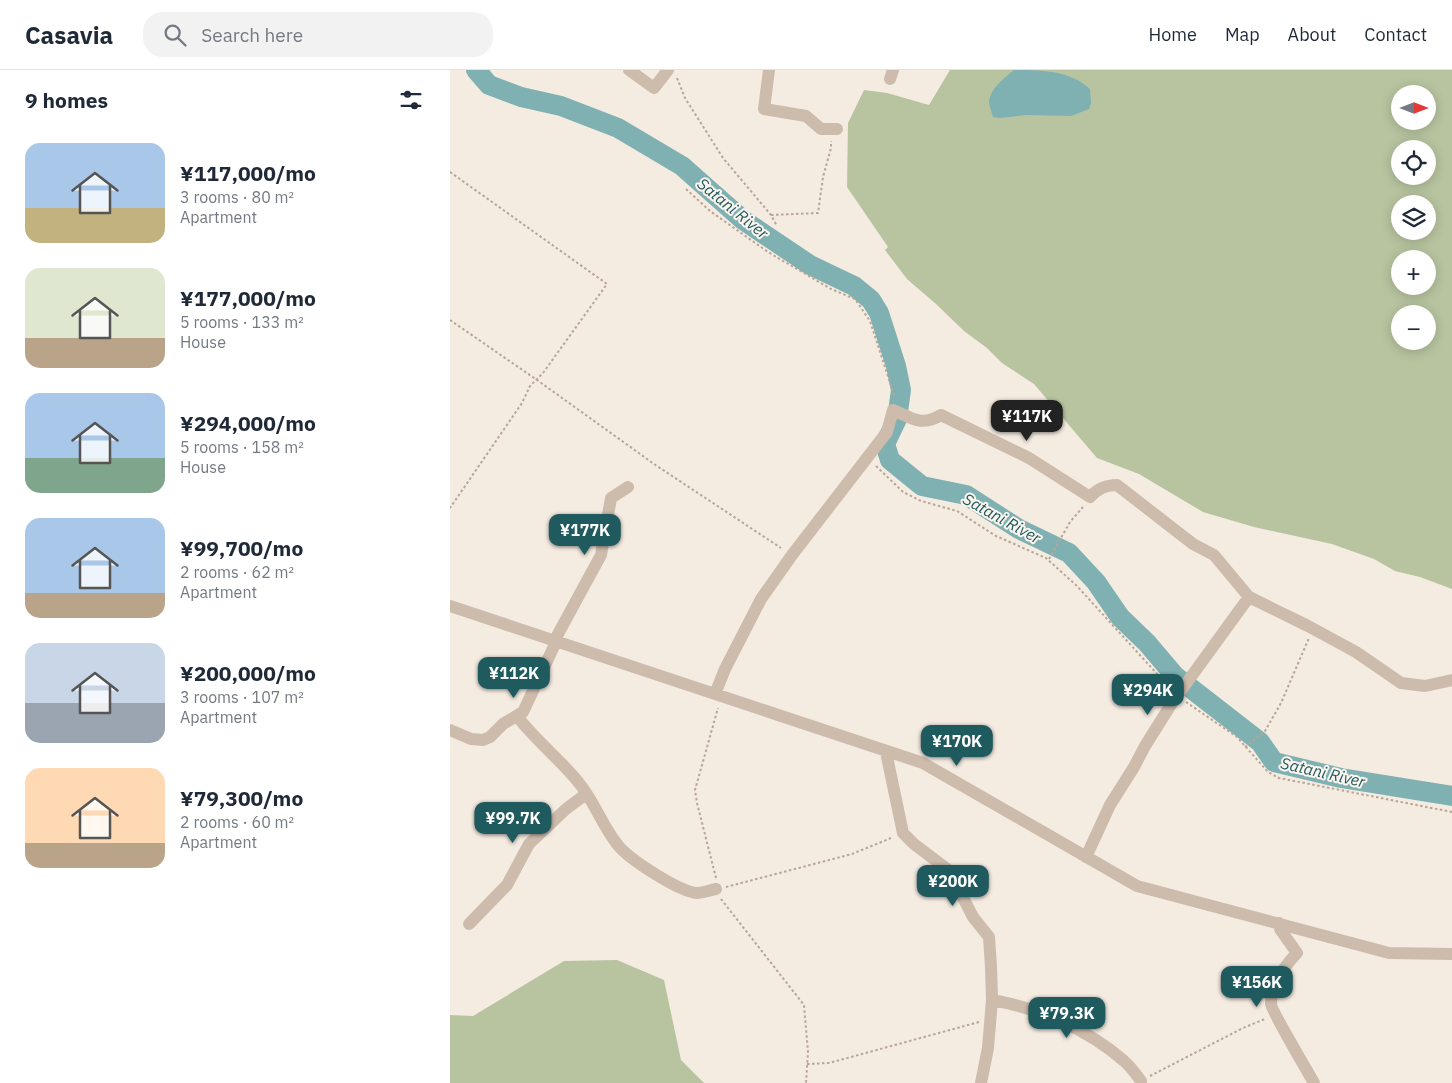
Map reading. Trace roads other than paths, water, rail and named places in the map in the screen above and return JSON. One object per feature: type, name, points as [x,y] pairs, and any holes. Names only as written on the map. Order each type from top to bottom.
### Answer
[{"type":"street","points":[[629,70],[654,88],[672,74]]},
{"type":"street","points":[[769,70],[764,109],[806,116],[821,129],[834,129]]},
{"type":"street","points":[[718,695],[725,668],[761,599],[792,555],[887,432],[893,410],[920,422],[932,421],[941,414],[1028,458],[1090,497],[1096,490],[1118,484],[1193,544],[1214,555],[1249,597],[1356,652],[1401,683],[1424,686],[1452,680]]},
{"type":"street","points":[[450,730],[471,739],[483,740],[503,724],[523,712],[558,634],[601,555],[611,498],[628,487]]},
{"type":"street","points":[[1086,857],[1110,805],[1145,746],[1177,696],[1249,597]]},
{"type":"street","points":[[450,606],[923,763],[1137,886],[1389,953],[1452,954]]},
{"type":"street","points":[[517,716],[526,728],[561,762],[580,784],[618,846],[643,866],[684,889],[698,893],[716,889]]},
{"type":"street","points":[[886,752],[903,833],[954,875],[957,886],[973,917],[989,938],[992,1000],[988,1048],[981,1083]]},
{"type":"street","points":[[469,924],[507,885],[529,844],[566,809],[586,794]]},
{"type":"street","points":[[1279,924],[1280,929],[1297,953],[1283,968],[1274,986],[1271,1006],[1314,1083]]},
{"type":"street","points":[[992,1000],[1040,1013],[1074,1027],[1104,1045],[1125,1062],[1141,1081]]},
{"type":"water","points":[[1014,70],[1054,72],[1073,78],[1090,89],[1091,103],[1089,109],[1071,116],[1026,115],[993,117],[989,103],[990,96],[998,84]]},
{"type":"waterway","name":"Satani River","points":[[476,70],[489,85],[521,97],[561,106],[618,128],[682,166],[743,220],[810,265],[854,286],[871,300],[879,313],[896,366],[901,390],[897,419],[885,444],[890,460],[922,486],[966,495],[1019,529],[1069,553],[1096,582],[1120,617],[1147,643],[1175,676],[1260,742],[1274,762],[1341,778],[1452,796]]}]
